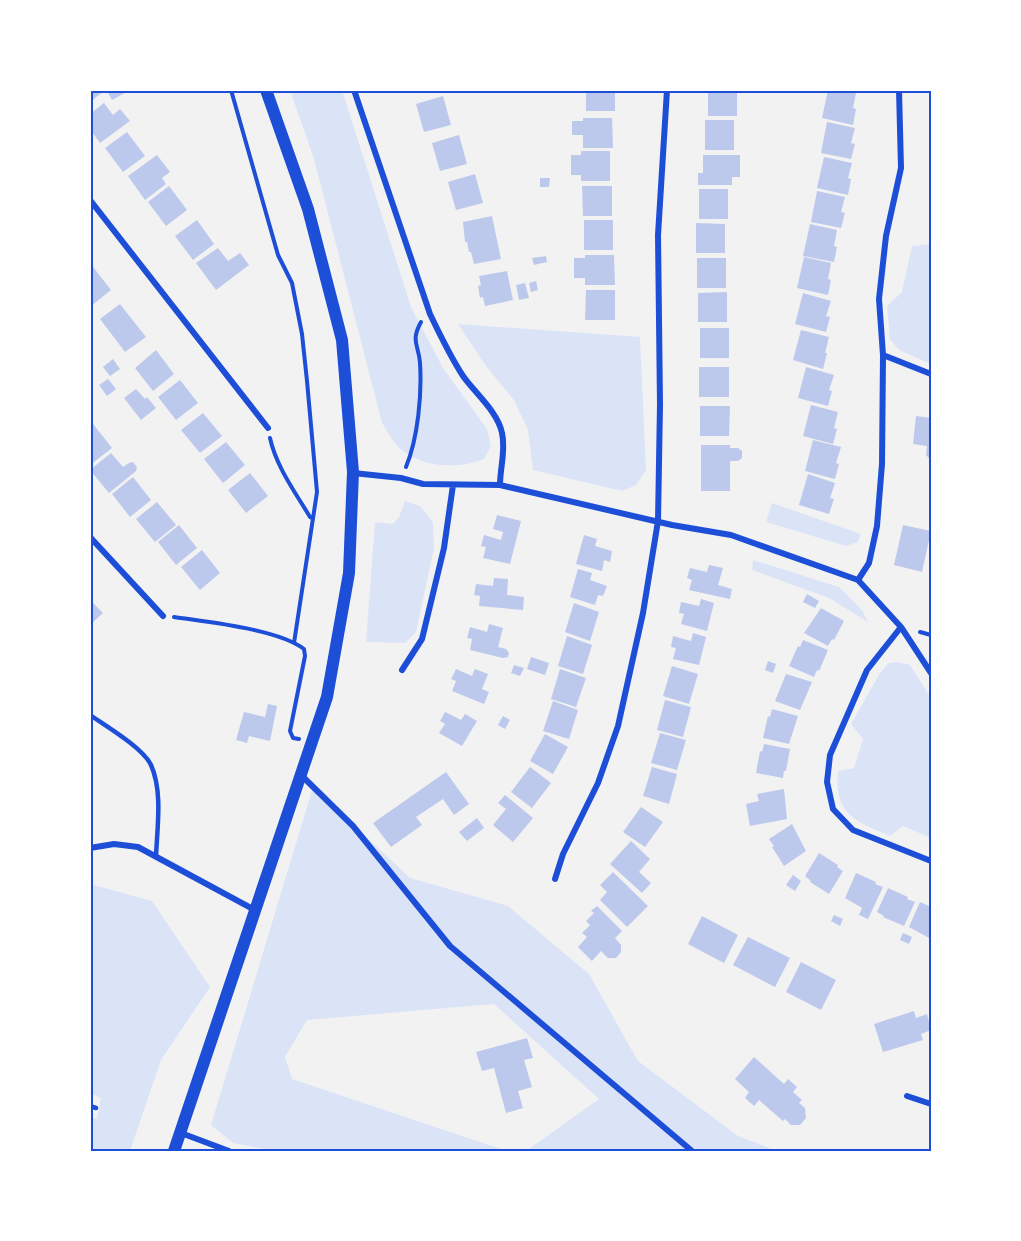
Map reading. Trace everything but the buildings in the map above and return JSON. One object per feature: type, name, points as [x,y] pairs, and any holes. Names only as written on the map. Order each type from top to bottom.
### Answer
[{"type":"main road","points":[[174,1151],[330,684],[349,573],[353,472],[342,340],[308,209],[266,90]]},
{"type":"street","points":[[354,90],[430,314],[442,341],[463,376],[502,430],[504,445],[500,485]]},
{"type":"street","points":[[555,879],[563,854],[598,783],[618,726],[643,613],[658,521],[660,404],[658,235],[667,90]]},
{"type":"street","points":[[858,580],[869,563],[877,526],[882,464],[883,356],[879,299],[886,237],[901,168],[899,90]]},
{"type":"street","points":[[90,200],[268,428]]},
{"type":"street","points":[[883,356],[931,374]]},
{"type":"street","points":[[353,472],[401,478],[423,484],[500,485],[731,535],[858,580],[902,627],[931,673]]},
{"type":"street","points":[[402,670],[422,639],[444,548],[453,485]]},
{"type":"street","points":[[90,537],[163,616]]},
{"type":"street","points":[[902,627],[867,670],[830,755],[827,782],[833,809],[853,830],[931,861]]},
{"type":"street","points":[[301,775],[353,826],[450,946],[692,1151]]},
{"type":"street","points":[[90,848],[114,844],[138,847],[255,910]]},
{"type":"street","points":[[907,1096],[931,1104]]},
{"type":"street","points":[[181,1133],[229,1151]]},
{"type":"lane","points":[[90,715],[128,741],[150,763],[158,790],[156,857]]},
{"type":"lane","points":[[90,1106],[96,1108]]},
{"type":"path","points":[[231,90],[278,255],[292,283],[302,334],[317,492],[294,643]]},
{"type":"path","points":[[401,478],[413,451],[417,428],[420,365],[415,334],[420,323],[430,314]]},
{"type":"path","points":[[268,428],[272,449],[288,482],[310,517],[313,518]]},
{"type":"path","points":[[163,616],[259,632],[294,643],[304,649],[305,656],[290,731],[293,738],[311,743]]},
{"type":"shaded area","points":[[290,90],[342,90],[411,307],[443,368],[487,429],[491,446],[484,459],[453,465],[421,460],[399,447],[382,423],[314,159]]},
{"type":"shaded area","points":[[931,244],[931,364],[899,350],[890,339],[887,306],[902,292],[912,246]]},
{"type":"shaded area","points":[[458,324],[640,337],[646,470],[636,485],[622,491],[533,470],[528,430],[514,400],[486,366]]},
{"type":"shaded area","points":[[405,501],[420,506],[433,522],[434,548],[416,632],[405,643],[366,642],[375,522],[393,524],[399,517]]},
{"type":"shaded area","points":[[772,503],[861,534],[858,542],[846,546],[766,522]]},
{"type":"shaded area","points":[[753,560],[839,587],[862,610],[868,622],[829,598],[752,570]]},
{"type":"shaded area","points":[[898,662],[910,665],[931,698],[931,838],[903,826],[890,836],[878,831],[849,814],[840,798],[838,771],[854,768],[863,739],[851,724],[880,673],[889,663]]},
{"type":"shaded area","points":[[313,787],[410,878],[508,906],[589,974],[638,1061],[738,1136],[777,1151],[526,1151],[599,1099],[494,1004],[307,1020],[285,1057],[292,1079],[507,1151],[274,1151],[233,1143],[211,1125]]},
{"type":"shaded area","points":[[90,884],[152,901],[210,987],[161,1060],[130,1151],[90,1151],[90,1117],[97,1119],[101,1098],[90,1093]]}]
